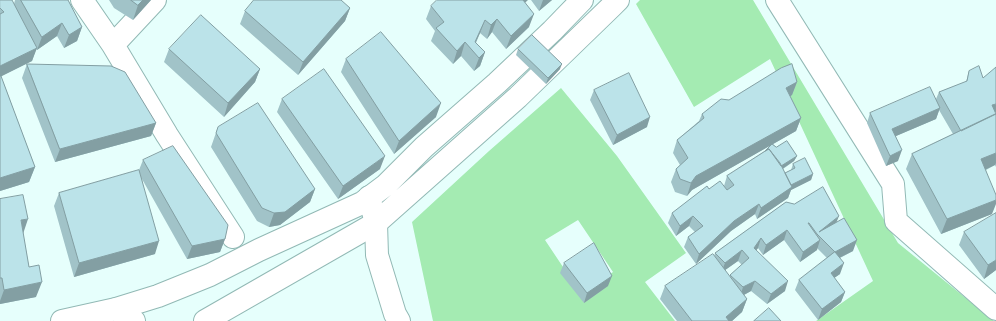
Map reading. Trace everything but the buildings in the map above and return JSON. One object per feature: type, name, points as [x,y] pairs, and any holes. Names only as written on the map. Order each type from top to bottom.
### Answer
[{"type":"main road","points":[[82,0],[113,45],[167,135],[233,237]]},
{"type":"main road","points":[[113,45],[155,0]]},
{"type":"main road","points":[[62,321],[116,309],[158,296],[210,275],[259,250],[362,203],[386,185],[424,147],[552,31],[582,0]]},
{"type":"main road","points":[[204,321],[376,223],[518,97],[618,0]]},
{"type":"main road","points":[[777,0],[893,184],[896,221],[996,309]]},
{"type":"main road","points":[[369,197],[376,223],[377,255],[399,321]]},
{"type":"main road","points":[[116,309],[134,321]]},
{"type":"green space","points":[[640,0],[753,0],[898,243],[994,321],[816,321],[873,281],[770,59],[694,107],[636,4]]},
{"type":"green space","points":[[561,88],[617,156],[686,253],[645,282],[675,321],[433,321],[412,222],[489,151]],"holes":[[[578,220],[613,272],[581,294],[545,240]]]}]
